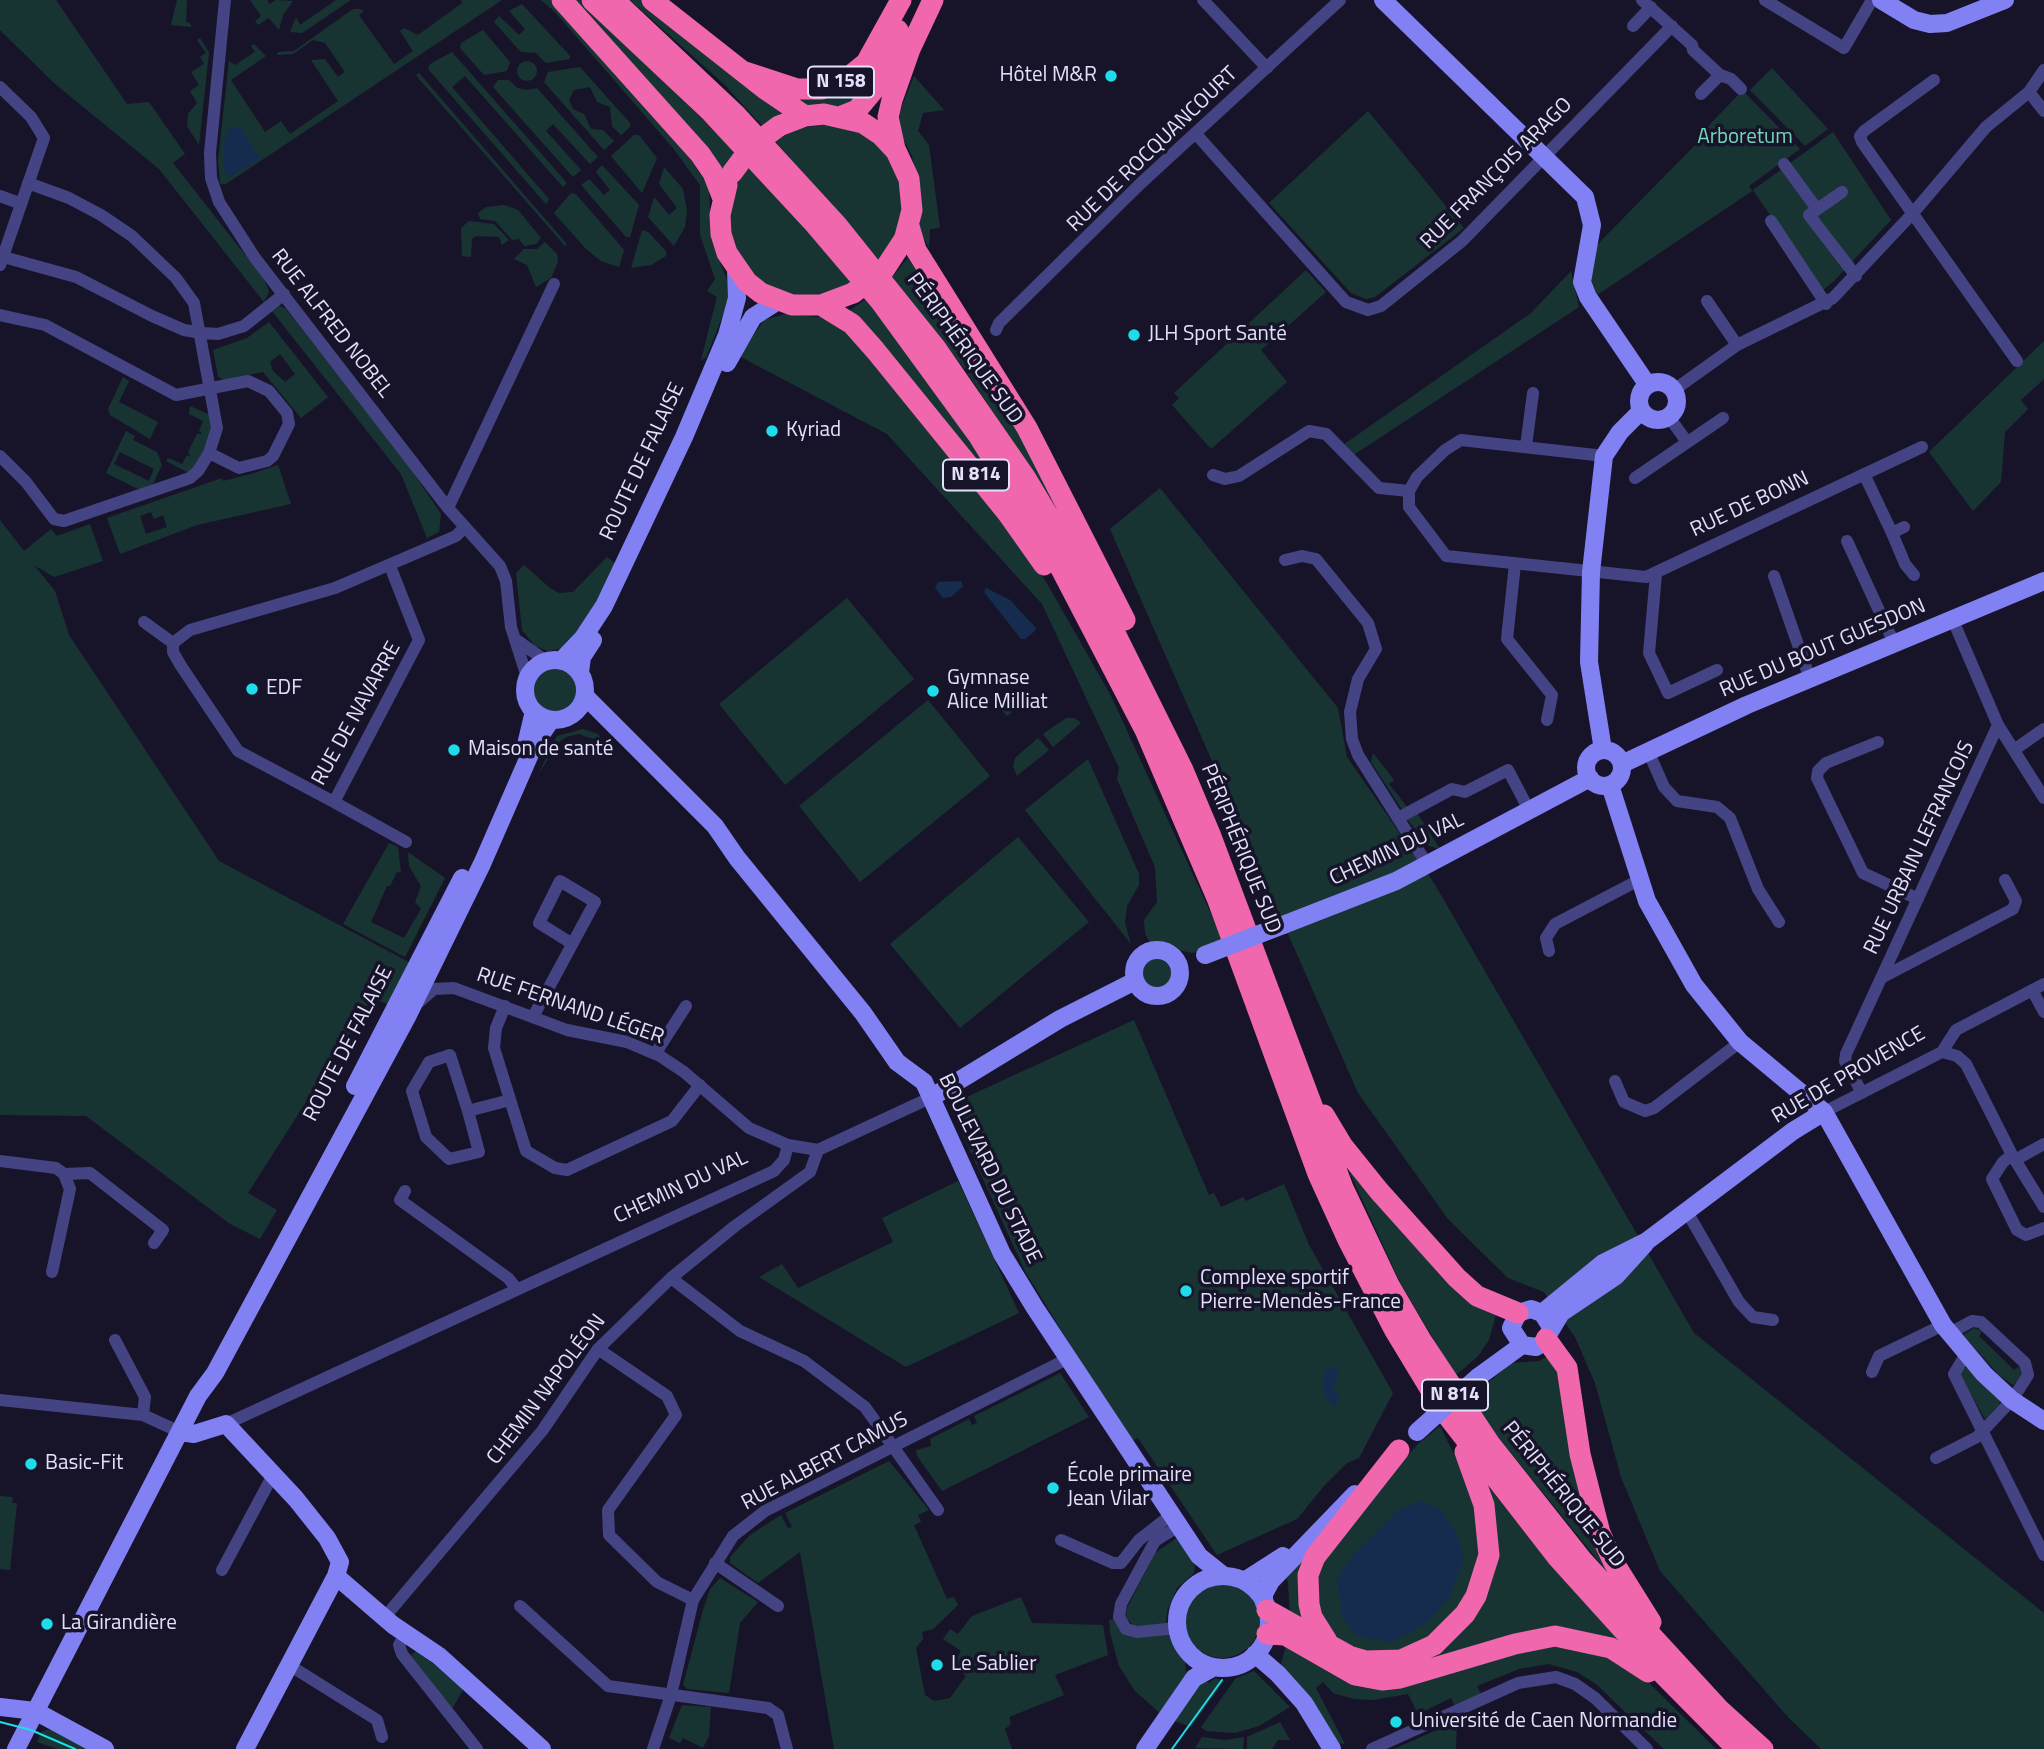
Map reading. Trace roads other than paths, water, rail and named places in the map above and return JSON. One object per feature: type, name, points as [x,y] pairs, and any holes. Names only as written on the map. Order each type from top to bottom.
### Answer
[{"type":"highway","points":[[562,0],[699,154],[713,173],[722,196]]},
{"type":"highway","name":"PÉRIPHÉRIQUE SUD","points":[[592,0],[667,70],[762,166],[881,302],[985,447],[1120,659],[1179,805],[1318,1174],[1372,1287],[1443,1410],[1558,1558],[1730,1742]]},
{"type":"highway","name":"PÉRIPHÉRIQUE SUD","points":[[614,0],[685,65],[771,151],[892,291],[977,405],[1025,477],[1210,834],[1325,1146],[1368,1244],[1452,1390],[1521,1486],[1573,1550],[1692,1681],[1763,1749]]},
{"type":"highway","points":[[652,0],[788,106],[805,116]]},
{"type":"highway","name":"N 158","points":[[742,71],[797,89],[822,89],[844,81],[866,63],[901,0]]},
{"type":"highway","name":"N 158","points":[[842,116],[857,110],[877,86],[912,0]]},
{"type":"highway","name":"N 158","points":[[896,151],[888,117],[892,100],[910,49],[933,0]]},
{"type":"highway","points":[[805,116],[842,116],[872,129],[896,151],[907,172],[912,195],[907,232],[884,270],[853,293],[821,305],[807,306],[778,301],[761,293],[736,270],[721,234],[722,196],[732,173],[752,146],[779,126],[805,116]]},
{"type":"highway","name":"N 814","points":[[821,305],[852,324],[875,351],[1007,514],[1071,604],[1092,641],[1120,659],[1126,624],[1080,530],[1008,395],[907,232]]},
{"type":"highway","name":"N 814","points":[[1293,1061],[1342,1145],[1403,1219],[1477,1296],[1517,1330]]},
{"type":"highway","name":"N 814","points":[[1546,1326],[1567,1368],[1584,1475],[1606,1548],[1623,1581],[1692,1681]]},
{"type":"highway","name":"N 814","points":[[1266,1606],[1336,1650],[1349,1656],[1377,1662],[1413,1657],[1434,1645],[1452,1629],[1476,1596],[1489,1555],[1486,1514],[1472,1468],[1443,1410]]},
{"type":"highway","points":[[1336,1650],[1320,1633],[1312,1617],[1308,1575],[1315,1557],[1331,1533],[1383,1474],[1399,1450]]},
{"type":"highway","name":"N 814","points":[[1267,1634],[1285,1635],[1355,1675],[1382,1680],[1400,1678],[1535,1639],[1555,1636],[1590,1641],[1632,1660],[1730,1742]]},
{"type":"street","name":"RUE ALFRED NOBEL","points":[[225,0],[210,153],[211,178],[230,223],[448,508],[503,573],[515,638],[527,677]]},
{"type":"street","points":[[1203,0],[1267,68]]},
{"type":"street","name":"RUE DE ROCQUANCOURT","points":[[996,330],[999,323],[1140,184],[1340,0]]},
{"type":"street","points":[[1383,0],[1585,197],[1592,225],[1582,282],[1588,297],[1647,384]]},
{"type":"street","points":[[1765,0],[1843,48],[1872,0]]},
{"type":"street","points":[[1881,0],[1914,20],[1930,24],[1947,23],[2005,0]]},
{"type":"street","points":[[1633,26],[1646,4],[1672,26],[1720,75],[1731,79],[1741,89]]},
{"type":"street","name":"RUE FRANÇOIS ARAGO","points":[[1196,134],[1346,302],[1368,310],[1381,306],[1462,241],[1672,26]]},
{"type":"street","points":[[1674,390],[1737,345],[1825,304],[1856,275],[1913,213],[1986,127],[2029,92],[2044,70]]},
{"type":"street","points":[[1701,94],[1720,75]]},
{"type":"street","points":[[1934,79],[1860,136],[2017,361]]},
{"type":"street","points":[[0,87],[31,117],[44,138],[1,259],[76,277],[184,330],[218,334],[244,326],[284,294]]},
{"type":"street","points":[[2029,92],[2044,111]]},
{"type":"street","points":[[1784,164],[1817,209]]},
{"type":"street","points":[[0,456],[26,482],[54,519],[64,522],[190,478],[198,471],[209,453],[217,428],[202,332],[194,303],[188,295],[159,259],[132,236],[69,198],[28,183]]},
{"type":"street","points":[[1842,192],[1809,215],[1856,275]]},
{"type":"street","points":[[0,196],[19,203]]},
{"type":"street","points":[[1771,221],[1825,304]]},
{"type":"street","name":"ROUTE DE FALAISE","points":[[554,660],[583,638],[604,606],[684,437],[727,335],[737,298],[736,270]]},
{"type":"street","points":[[448,508],[554,284]]},
{"type":"street","name":"ROUTE DE FALAISE","points":[[579,672],[582,657],[629,575],[742,333],[753,317],[778,301]]},
{"type":"street","points":[[1707,301],[1737,345]]},
{"type":"street","points":[[0,315],[45,325],[176,395],[248,381],[269,391],[287,414],[289,424],[267,461],[239,468],[209,453]]},
{"type":"street","points":[[1661,381],[1674,390],[1677,404],[1670,417],[1655,420],[1642,411],[1639,397],[1647,384],[1661,381]]},
{"type":"street","points":[[1526,446],[1533,393]]},
{"type":"street","points":[[1603,750],[1589,662],[1591,572],[1604,456],[1620,432],[1642,411]]},
{"type":"street","points":[[1670,417],[1687,442]]},
{"type":"street","points":[[1635,478],[1723,418]]},
{"type":"street","points":[[1213,475],[1225,479],[1239,476],[1309,431],[1326,434],[1378,488],[1409,491],[1417,477],[1445,450],[1461,440],[1604,456]]},
{"type":"street","name":"RUE DE BONN","points":[[1409,491],[1409,507],[1446,556],[1646,577],[1922,447]]},
{"type":"street","points":[[1864,474],[1898,530],[1905,564],[1914,575]]},
{"type":"street","points":[[144,622],[173,643],[190,629],[335,588],[456,536],[464,528]]},
{"type":"street","points":[[1847,541],[1894,643]]},
{"type":"street","points":[[1285,560],[1302,556],[1316,559],[1368,623],[1376,649],[1358,679],[1350,712],[1352,739],[1358,755],[1427,864]]},
{"type":"street","points":[[1515,564],[1507,639],[1552,695],[1547,720]]},
{"type":"street","name":"RUE DE NAVARRE","points":[[173,643],[173,652],[181,666],[238,751],[334,802],[419,640],[390,566]]},
{"type":"street","points":[[1656,574],[1649,653],[1668,693],[1717,670]]},
{"type":"street","points":[[1774,576],[1810,679]]},
{"type":"street","name":"RUE DU BOUT GUESDON","points":[[1622,764],[1810,679],[2044,581]]},
{"type":"street","name":"RUE URBAIN LEFRANCOIS","points":[[1861,1093],[1845,1061],[1846,1054],[1998,725],[1952,618]]},
{"type":"street","points":[[515,638],[579,672],[585,696],[570,716],[551,720],[534,712],[525,695],[527,677],[538,664],[554,660]]},
{"type":"street","name":"BOULEVARD DU STADE","points":[[585,696],[715,826],[737,858],[863,1013],[897,1062],[916,1075],[932,1097],[1002,1254],[1067,1359],[1199,1556],[1224,1576]]},
{"type":"street","name":"ROUTE DE FALAISE","points":[[16,1749],[180,1432],[198,1396],[206,1372],[499,808],[527,743],[534,712]]},
{"type":"street","name":"BOULEVARD DU STADE","points":[[570,716],[584,715],[600,719],[623,734]]},
{"type":"street","name":"ROUTE DE FALAISE","points":[[198,1396],[215,1373],[407,1017],[482,864],[534,745],[551,720]]},
{"type":"street","points":[[1998,725],[2043,793]]},
{"type":"street","points":[[2014,750],[2044,729]]},
{"type":"street","points":[[1878,742],[1826,763],[1818,771],[1817,778],[1858,867],[1868,877],[1918,899]]},
{"type":"street","points":[[1603,750],[1617,755],[1622,764],[1619,777],[1610,785],[1598,785],[1590,778],[1588,761],[1596,752],[1603,750]]},
{"type":"street","points":[[1648,751],[1669,794],[1685,804],[1717,807],[1730,818],[1758,888],[1779,922]]},
{"type":"street","points":[[1398,818],[1451,789],[1465,792],[1508,770],[1529,810]]},
{"type":"street","name":"CHEMIN DU VAL","points":[[1179,965],[1385,886],[1590,778]]},
{"type":"street","points":[[1610,785],[1639,880],[1680,964],[1740,1042],[1824,1112],[1947,1329],[1966,1354],[2012,1400],[2044,1422]]},
{"type":"street","points":[[334,802],[406,842]]},
{"type":"street","points":[[1549,951],[1546,939],[1548,931],[1555,924],[1639,880]]},
{"type":"street","points":[[1881,978],[2013,909],[2016,901],[2005,880]]},
{"type":"street","points":[[534,1015],[595,902],[560,881],[539,923],[571,943]]},
{"type":"street","points":[[1164,951],[1179,965],[1179,982],[1170,993],[1162,996],[1150,996],[1139,989],[1135,981],[1136,962],[1144,954],[1164,951]]},
{"type":"street","points":[[788,1145],[818,1150],[932,1097],[1060,1019],[1135,981]]},
{"type":"street","name":"RUE FERNAND LÉGER","points":[[407,1017],[430,991],[442,987],[454,988],[534,1015],[567,1030],[627,1042],[655,1054],[700,1085],[749,1128],[788,1145]]},
{"type":"street","points":[[2038,987],[2044,1012]]},
{"type":"street","name":"RUE DE PROVENCE","points":[[1546,1326],[1564,1298],[1603,1263],[1647,1241],[1793,1131],[1824,1112],[1942,1052],[1956,1030],[2038,987]]},
{"type":"street","points":[[505,1006],[496,1028],[494,1048],[510,1100],[526,1151],[555,1168],[567,1170],[672,1121],[700,1085]]},
{"type":"street","points":[[655,1054],[686,1006]]},
{"type":"street","points":[[1615,1081],[1624,1102],[1645,1111],[1654,1108],[1740,1042]]},
{"type":"street","points":[[1942,1052],[1956,1056],[1966,1064],[2014,1157],[2044,1207]]},
{"type":"street","points":[[450,1055],[468,1111],[479,1152],[449,1159],[426,1138],[412,1091],[429,1062],[450,1055]]},
{"type":"street","points":[[468,1111],[510,1100]]},
{"type":"street","points":[[2044,1144],[2003,1162],[1992,1180],[2017,1230],[2026,1234],[2044,1228]]},
{"type":"street","name":"CHEMIN DU VAL","points":[[226,1424],[774,1171],[784,1160],[788,1145]]},
{"type":"street","name":"CHEMIN NAPOLÉON","points":[[384,1618],[542,1431],[597,1349],[671,1278],[735,1226],[803,1179],[814,1164],[818,1150]]},
{"type":"street","points":[[0,1161],[56,1167],[64,1174],[70,1189],[52,1272]]},
{"type":"street","points":[[64,1174],[90,1173],[163,1230],[153,1243]]},
{"type":"street","points":[[405,1191],[400,1200],[508,1278],[517,1289]]},
{"type":"street","points":[[1686,1210],[1739,1302],[1753,1317],[1773,1320]]},
{"type":"street","points":[[671,1278],[740,1331],[804,1362],[865,1407],[939,1510]]},
{"type":"street","points":[[1145,1749],[1195,1678],[1213,1667],[1237,1665],[1255,1654],[1267,1634],[1266,1606],[1270,1581],[1417,1432],[1493,1364],[1531,1309],[1546,1326],[1536,1347],[1517,1330]]},
{"type":"street","points":[[1872,1372],[1879,1356],[1972,1321],[1981,1322],[2025,1363],[2028,1375],[2012,1400],[1983,1431],[1936,1458]]},
{"type":"street","points":[[115,1340],[145,1398],[143,1415]]},
{"type":"street","points":[[597,1349],[667,1396],[676,1415],[608,1510],[609,1535],[657,1582],[693,1600]]},
{"type":"street","points":[[1966,1354],[1954,1374],[2044,1555]]},
{"type":"street","name":"RUE ALBERT CAMUS","points":[[653,1749],[671,1695],[693,1600],[733,1536],[765,1511],[1067,1359]]},
{"type":"street","points":[[0,1400],[143,1415],[180,1432],[194,1434],[226,1424],[274,1473],[335,1550],[340,1566],[336,1576],[245,1749]]},
{"type":"street","points":[[222,1570],[274,1473]]},
{"type":"street","points":[[1061,1539],[1113,1563],[1121,1563],[1139,1540],[1175,1520]]},
{"type":"street","points":[[1175,1520],[1155,1541],[1121,1604],[1119,1617],[1126,1629],[1137,1632],[1177,1628]]},
{"type":"street","points":[[1195,1678],[1189,1653],[1177,1628],[1181,1601],[1201,1581],[1224,1576],[1244,1581],[1253,1578],[1325,1524]]},
{"type":"street","name":"BOULEVARD DU STADE","points":[[1199,1556],[1201,1581]]},
{"type":"street","points":[[716,1563],[778,1606]]},
{"type":"street","points":[[336,1576],[384,1618],[439,1656],[542,1749]]},
{"type":"street","points":[[1244,1581],[1266,1606]]},
{"type":"street","points":[[520,1606],[602,1682],[620,1689],[768,1708],[778,1716],[787,1749]]},
{"type":"street","points":[[405,1634],[400,1646],[402,1654],[477,1749]]},
{"type":"street","points":[[1189,1653],[1213,1667]]},
{"type":"street","points":[[1255,1654],[1279,1674],[1304,1703],[1332,1749]]},
{"type":"street","points":[[289,1665],[377,1720],[382,1737]]},
{"type":"street","points":[[1372,1749],[1518,1683],[1556,1677],[1575,1684],[1595,1698],[1647,1749]]},
{"type":"street","points":[[0,1707],[35,1711],[105,1749]]},
{"type":"water","points":[[230,127],[240,127],[260,158],[229,178],[224,170],[224,143]]},
{"type":"water","points":[[961,581],[963,586],[951,597],[943,598],[935,588],[938,582]]},
{"type":"water","points":[[986,588],[1010,600],[1036,628],[1035,631],[1021,639],[984,592]]},
{"type":"water","points":[[1334,1366],[1339,1375],[1332,1387],[1341,1400],[1333,1407],[1324,1393],[1323,1381],[1326,1368]]},
{"type":"water","points":[[1422,1501],[1440,1510],[1456,1531],[1464,1558],[1449,1599],[1425,1624],[1393,1642],[1356,1636],[1342,1616],[1337,1578],[1355,1552],[1401,1508]]},
{"type":"tram line","points":[[1172,1749],[1222,1680]]},
{"type":"tram line","points":[[0,1722],[31,1730],[75,1749]]},
{"type":"place","name":"Hôtel M&R","points":[[1111,76]]},
{"type":"place","name":"JLH Sport Santé","points":[[1134,335]]},
{"type":"place","name":"Kyriad","points":[[772,431]]},
{"type":"place","name":"EDF","points":[[252,689]]},
{"type":"place","name":"Gymnase Alice Milliat","points":[[933,691]]},
{"type":"place","name":"Maison de santé","points":[[454,750]]},
{"type":"place","name":"Complexe sportif Pierre-Mendès-France","points":[[1186,1291]]},
{"type":"place","name":"Basic-Fit","points":[[31,1464]]},
{"type":"place","name":"École primaire Jean Vilar","points":[[1053,1488]]},
{"type":"place","name":"La Girandière","points":[[47,1624]]},
{"type":"place","name":"Le Sablier","points":[[937,1665]]},
{"type":"place","name":"Université de Caen Normandie","points":[[1396,1722]]},
{"type":"park label","name":"Arboretum","points":[[1745,138]]}]
